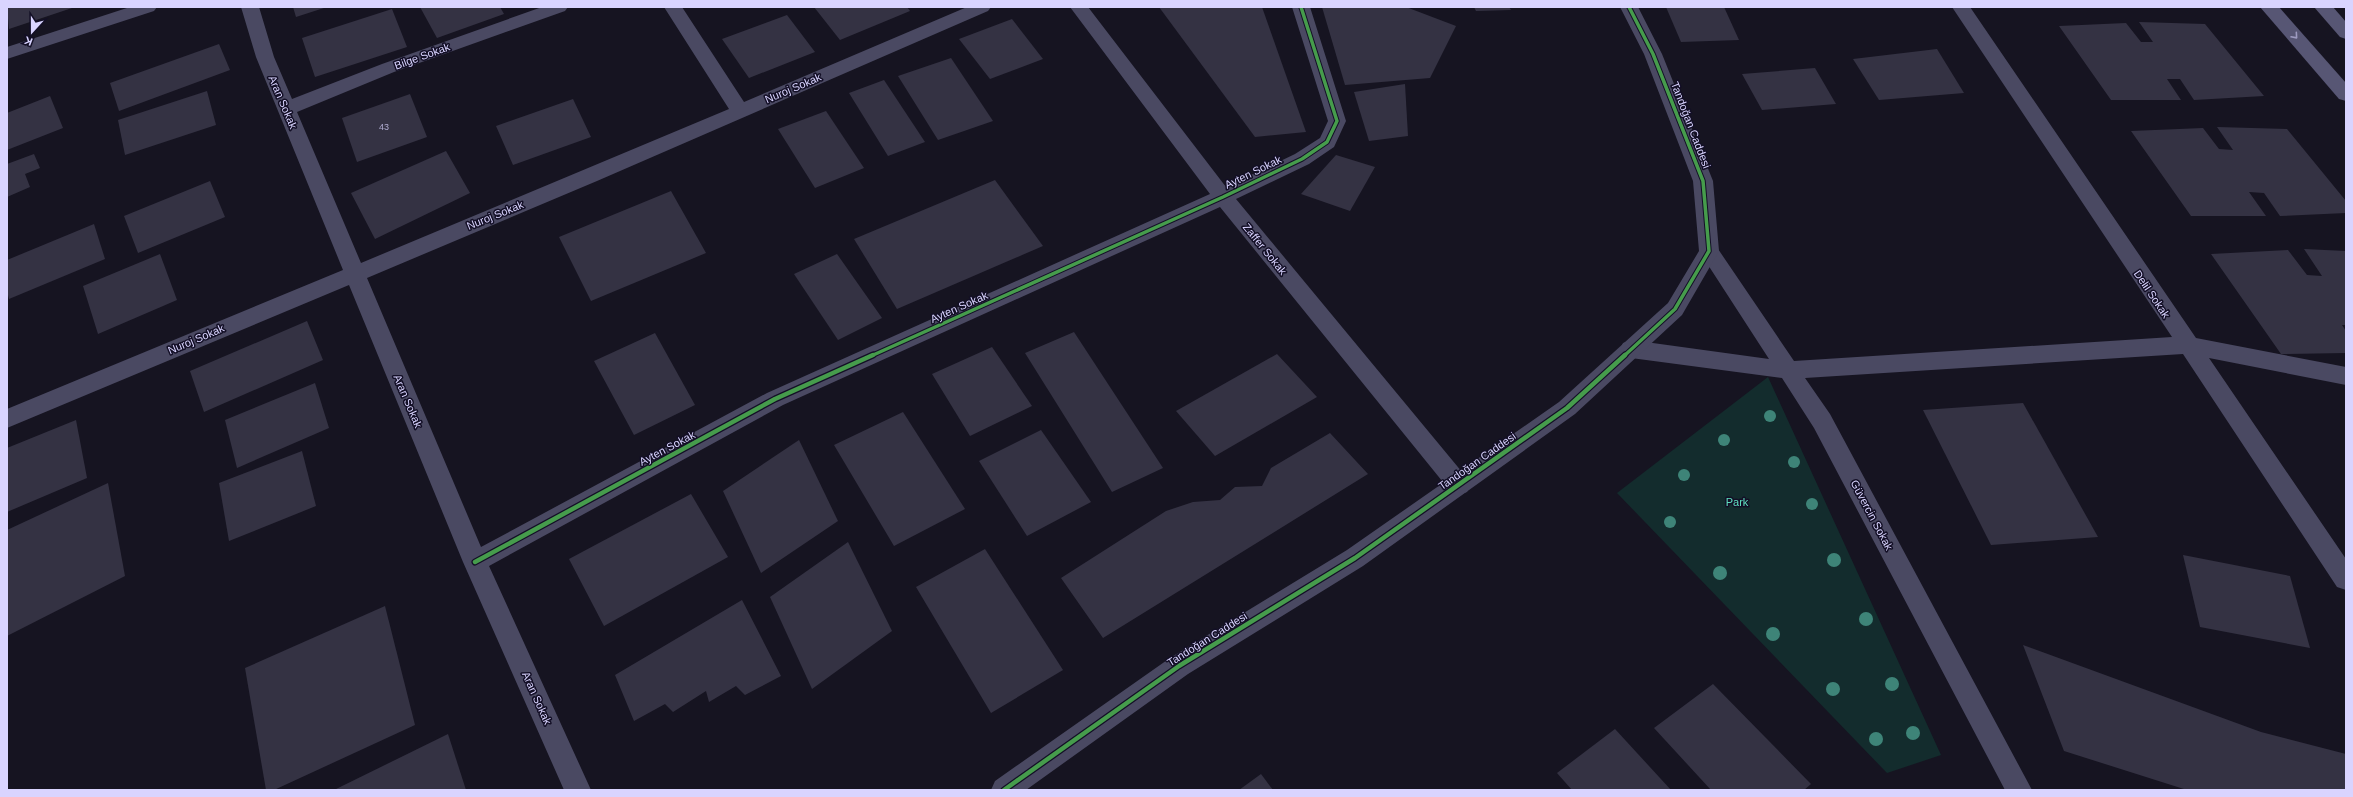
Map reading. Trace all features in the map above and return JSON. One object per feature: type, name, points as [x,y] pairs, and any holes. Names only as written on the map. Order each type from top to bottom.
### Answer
[{"type":"main road","points":[[2269,7],[2346,96]]},
{"type":"main road","points":[[2323,7],[2346,33]]},
{"type":"street","points":[[7,53],[148,7]]},
{"type":"street","name":"Aran Sokak","points":[[250,7],[264,57],[475,562],[578,790]]},
{"type":"street","name":"Bilge Sokak","points":[[286,109],[388,68],[559,7]]},
{"type":"street","points":[[673,7],[740,111]]},
{"type":"street","name":"Nuroj Sokak","points":[[7,419],[355,272],[590,176],[982,7]]},
{"type":"street","name":"Zaffer Sokak","points":[[1079,7],[1223,197],[1459,485]]},
{"type":"street","name":"Ayten Sokak","points":[[475,562],[775,400],[1223,197],[1302,159],[1327,142],[1337,121],[1301,7]]},
{"type":"street","name":"Tandoğan Caddesi","points":[[1004,790],[1179,666],[1355,558],[1567,408],[1676,309],[1709,251],[1703,181],[1653,54],[1629,7]]},
{"type":"street","name":"Delil Sokak","points":[[1961,7],[2187,345],[2346,579]]},
{"type":"street","name":"Güvercin Sokak","points":[[1709,251],[1822,421],[2017,789]]},
{"type":"street","points":[[1631,349],[1788,370],[2187,345],[2346,376]]},
{"type":"green space","name":"Park","points":[[1768,377],[1941,755],[1887,773],[1617,493]]},
{"type":"building","points":[[7,7],[75,7],[9,29]]},
{"type":"building","points":[[293,7],[327,7],[296,17]]},
{"type":"building","points":[[420,7],[500,7],[504,14],[437,38]]},
{"type":"building","points":[[814,7],[907,7],[910,11],[840,40]]},
{"type":"building","points":[[1159,7],[1262,7],[1306,132],[1255,137]]},
{"type":"building","points":[[1322,7],[1406,7],[1456,26],[1430,78],[1345,85]]},
{"type":"building","points":[[1474,7],[1509,7],[1511,10],[1476,11]]},
{"type":"building","points":[[1666,7],[1724,7],[1739,40],[1681,42]]},
{"type":"building","points":[[392,9],[407,47],[315,77],[302,38]]},
{"type":"building","points":[[787,15],[815,52],[749,78],[722,39]]},
{"type":"building","points":[[1012,19],[1043,59],[990,79],[959,39]]},
{"type":"building","points":[[2139,22],[2205,24],[2264,96],[2194,100],[2180,79],[2167,79],[2181,100],[2111,100],[2059,26],[2126,23],[2141,42],[2153,42]]},
{"type":"building","points":[[219,44],[230,70],[119,111],[110,83]]},
{"type":"building","points":[[1937,49],[1964,93],[1879,100],[1853,59]]},
{"type":"building","points":[[951,58],[993,121],[938,140],[898,76]]},
{"type":"building","points":[[1815,68],[1836,104],[1762,110],[1742,74]]},
{"type":"building","points":[[884,80],[925,142],[888,156],[849,93]]},
{"type":"building","points":[[1405,84],[1408,136],[1369,141],[1354,92]]},
{"type":"building","points":[[207,91],[216,125],[125,155],[118,120]]},
{"type":"building","points":[[410,94],[427,137],[357,162],[342,118]]},
{"type":"building","points":[[50,96],[63,128],[7,150],[7,113]]},
{"type":"building","points":[[573,99],[591,137],[513,165],[496,126]]},
{"type":"building","points":[[826,111],[864,168],[815,188],[778,129]]},
{"type":"building","points":[[2217,127],[2287,129],[2346,201],[2346,213],[2280,216],[2264,193],[2249,192],[2266,216],[2191,216],[2131,131],[2203,128],[2219,149],[2233,150]]},
{"type":"building","points":[[446,151],[470,193],[375,239],[351,193]]},
{"type":"building","points":[[34,154],[40,168],[25,174],[30,187],[7,197],[7,164]]},
{"type":"building","points":[[1336,155],[1375,167],[1350,211],[1301,194]]},
{"type":"building","points":[[995,180],[1043,246],[897,309],[854,239]]},
{"type":"building","points":[[210,181],[225,217],[138,253],[124,216]]},
{"type":"building","points":[[671,191],[706,253],[591,301],[559,237]]},
{"type":"building","points":[[94,224],[105,259],[9,299],[7,291],[7,260]]},
{"type":"building","points":[[2304,249],[2346,251],[2346,325],[2342,325],[2346,331],[2346,353],[2281,354],[2211,254],[2288,250],[2307,275],[2322,276]]},
{"type":"building","points":[[160,254],[177,300],[98,334],[83,286]]},
{"type":"building","points":[[837,254],[882,318],[838,340],[794,274]]},
{"type":"building","points":[[307,321],[323,360],[204,412],[190,371]]},
{"type":"building","points":[[1074,332],[1163,468],[1112,492],[1025,353]]},
{"type":"building","points":[[655,333],[695,405],[634,435],[594,361]]},
{"type":"building","points":[[992,347],[1032,406],[970,436],[932,374]]},
{"type":"building","points":[[1277,354],[1317,397],[1215,456],[1176,411]]},
{"type":"building","points":[[315,383],[329,428],[237,468],[225,420]]},
{"type":"building","points":[[2023,403],[2098,537],[1991,545],[1923,410]]},
{"type":"building","points":[[903,412],[965,509],[894,546],[834,445]]},
{"type":"building","points":[[76,420],[87,478],[7,512],[7,448]]},
{"type":"building","points":[[1041,430],[1091,502],[1027,536],[979,461]]},
{"type":"building","points":[[1330,433],[1368,474],[1103,638],[1061,578],[1166,511],[1193,502],[1220,500],[1235,487],[1262,486],[1271,468]]},
{"type":"building","points":[[799,440],[838,521],[761,573],[723,491]]},
{"type":"building","points":[[302,451],[316,506],[229,541],[219,483]]},
{"type":"building","points":[[108,483],[125,576],[7,636],[7,530]]},
{"type":"building","points":[[691,494],[728,557],[604,626],[569,559]]},
{"type":"building","points":[[848,542],[892,631],[812,689],[770,597]]},
{"type":"building","points":[[985,549],[1063,670],[991,713],[916,587]]},
{"type":"building","points":[[2183,555],[2290,576],[2310,648],[2200,627]]},
{"type":"building","points":[[742,600],[781,676],[745,695],[736,686],[709,702],[706,691],[673,712],[665,704],[634,721],[615,675]]},
{"type":"building","points":[[385,606],[415,725],[274,790],[266,790],[245,668]]},
{"type":"building","points":[[2023,645],[2261,732],[2346,754],[2346,790],[2187,790],[2064,751]]},
{"type":"building","points":[[1713,684],[1811,784],[1804,790],[1711,790],[1654,728]]},
{"type":"building","points":[[1615,729],[1671,790],[1572,790],[1557,773]]},
{"type":"building","points":[[448,734],[466,790],[334,790]]},
{"type":"building","points":[[1261,774],[1273,790],[1239,790]]},
{"type":"cycle path","points":[[475,562],[775,399],[1223,197],[1302,159],[1327,142],[1337,121],[1301,7]]},
{"type":"cycle path","points":[[1004,790],[1179,666],[1355,558],[1567,408],[1675,309],[1709,251],[1703,181],[1653,54],[1629,7]]}]
